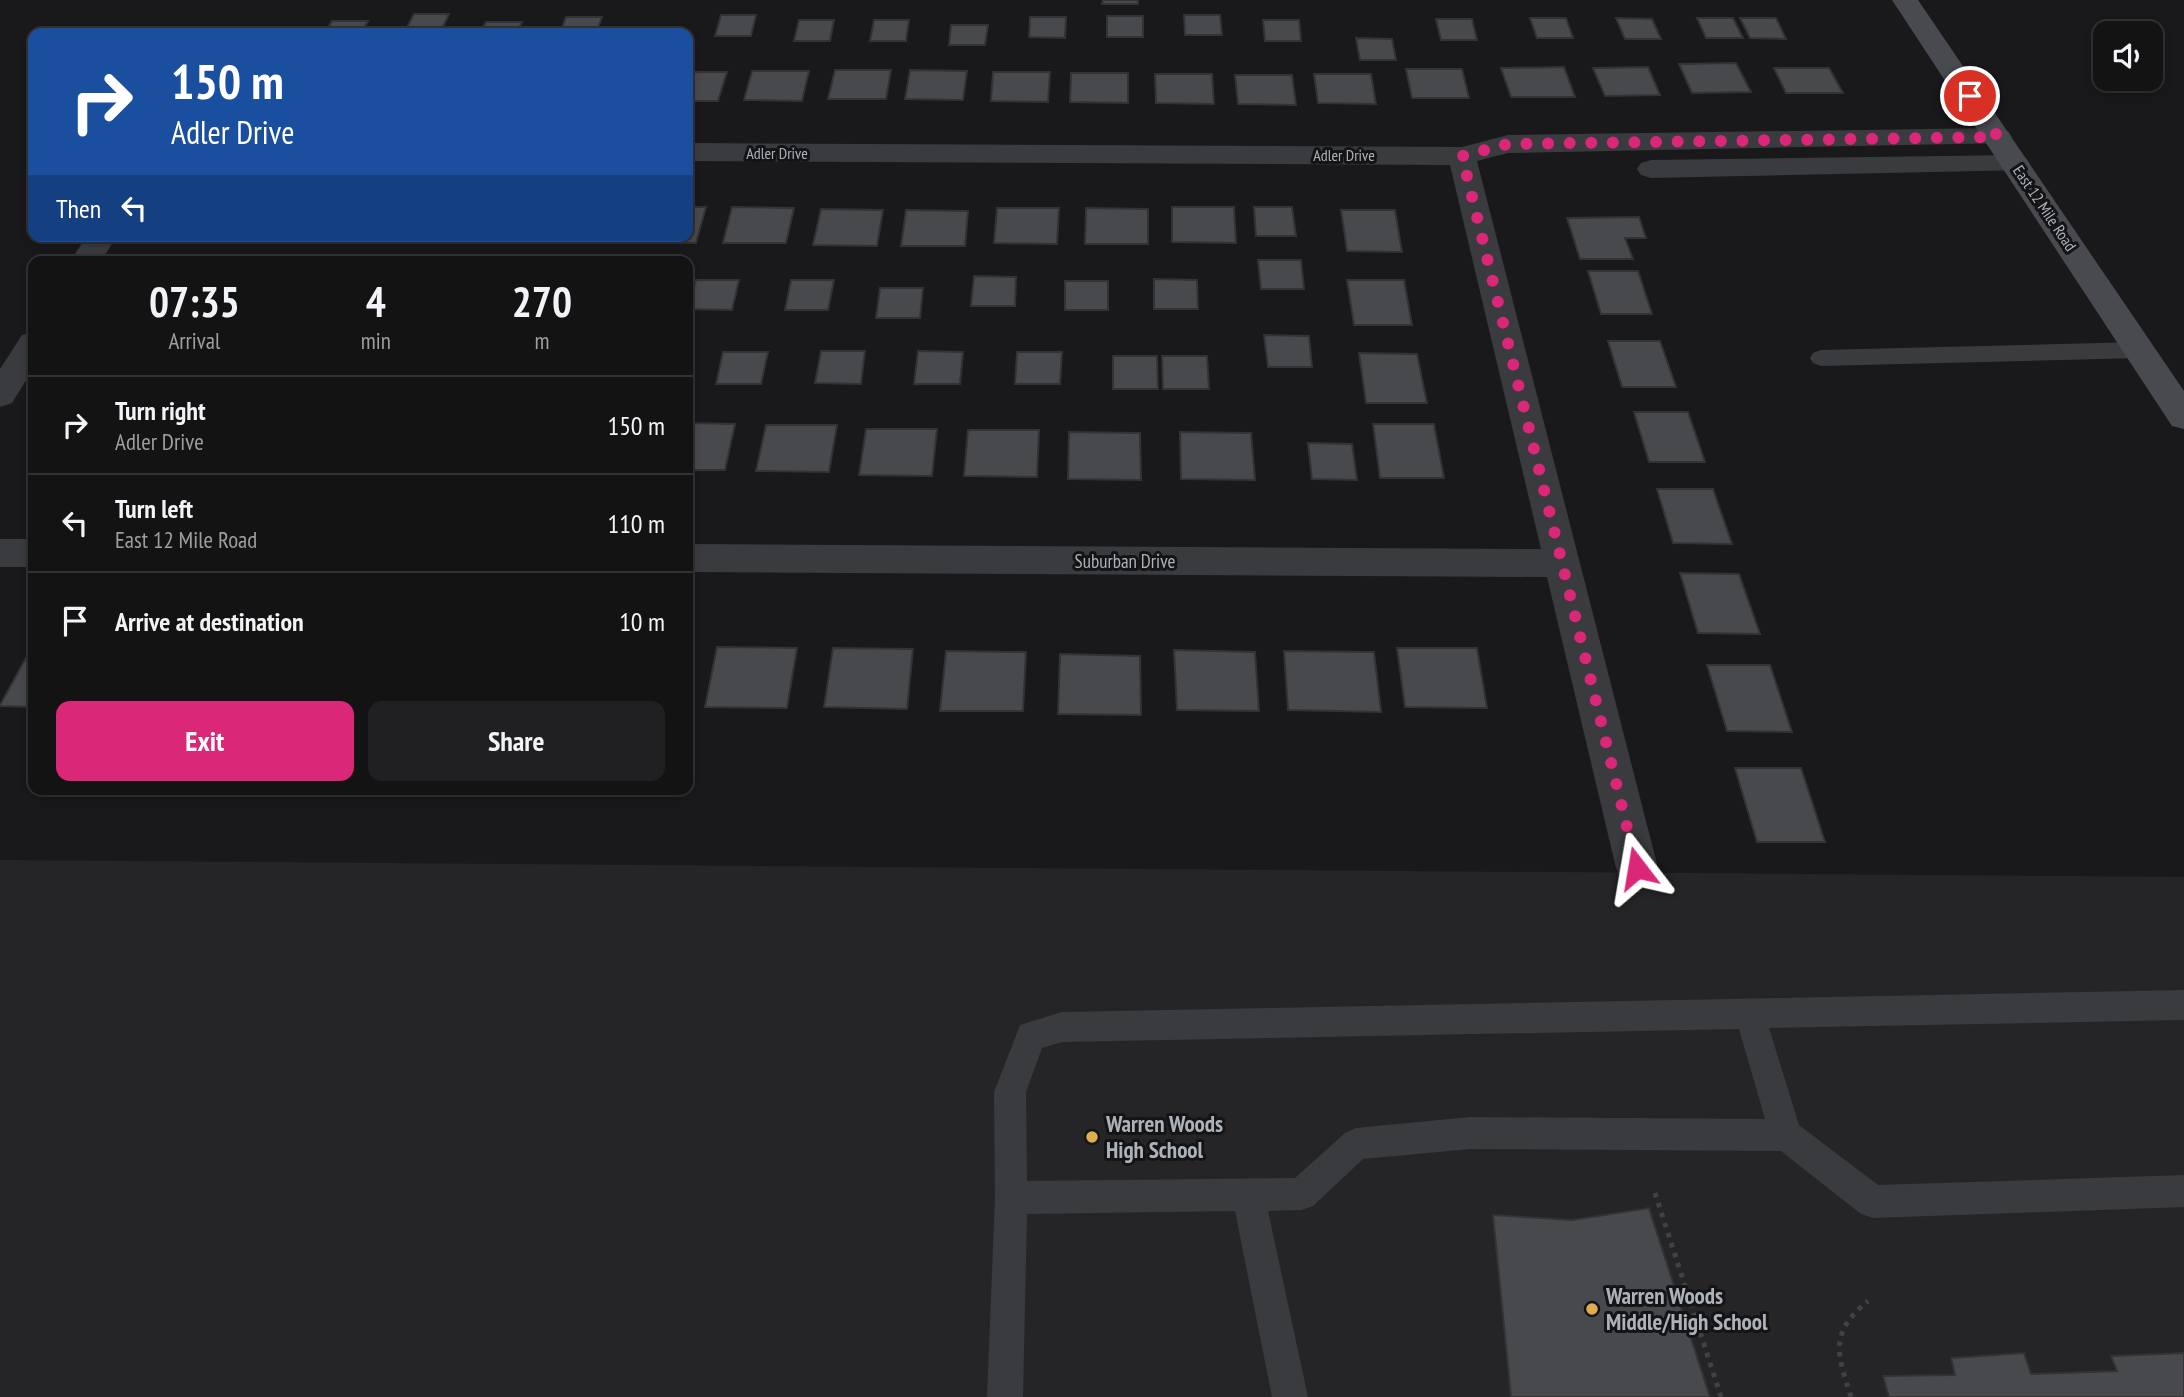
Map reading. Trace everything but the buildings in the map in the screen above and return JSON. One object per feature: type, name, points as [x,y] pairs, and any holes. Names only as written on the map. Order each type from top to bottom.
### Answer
[{"type":"main road","name":"East 12 Mile Road","points":[[1905,0],[2184,418]]},
{"type":"street","name":"Adler Drive","points":[[693,152],[1462,156],[1508,144],[1998,137]]},
{"type":"street","points":[[1515,171],[1462,156],[1637,868]]},
{"type":"street","points":[[1625,169],[2016,164]]},
{"type":"street","points":[[0,395],[28,351]]},
{"type":"street","points":[[0,553],[28,553]]},
{"type":"street","name":"Suburban Drive","points":[[693,558],[1563,563]]},
{"type":"lane","points":[[1821,358],[2139,350]]},
{"type":"lane","points":[[1005,1397],[1011,1198],[1010,1091],[1031,1035],[1062,1027],[2184,1004]]},
{"type":"lane","points":[[1749,1013],[1786,1135],[1873,1202],[2184,1191]]},
{"type":"lane","points":[[1011,1198],[1301,1194],[1356,1144],[1470,1133],[1786,1135]]},
{"type":"lane","points":[[1248,1195],[1290,1397]]},
{"type":"path","points":[[1655,1192],[1721,1397]]},
{"type":"path","points":[[1851,1397],[1839,1360],[1839,1332],[1847,1316],[1868,1301]]},
{"type":"shaded area","name":"Warren Woods High School","points":[[0,860],[2184,877],[2184,1397],[0,1397]]},
{"type":"place","name":"Warren Woods High School","points":[[1092,1137]]},
{"type":"place","name":"Warren Woods Middle/High School","points":[[1592,1309]]},
{"type":"route","points":[[1637,868],[1462,156],[1508,144],[1998,137],[1970,96]]}]
